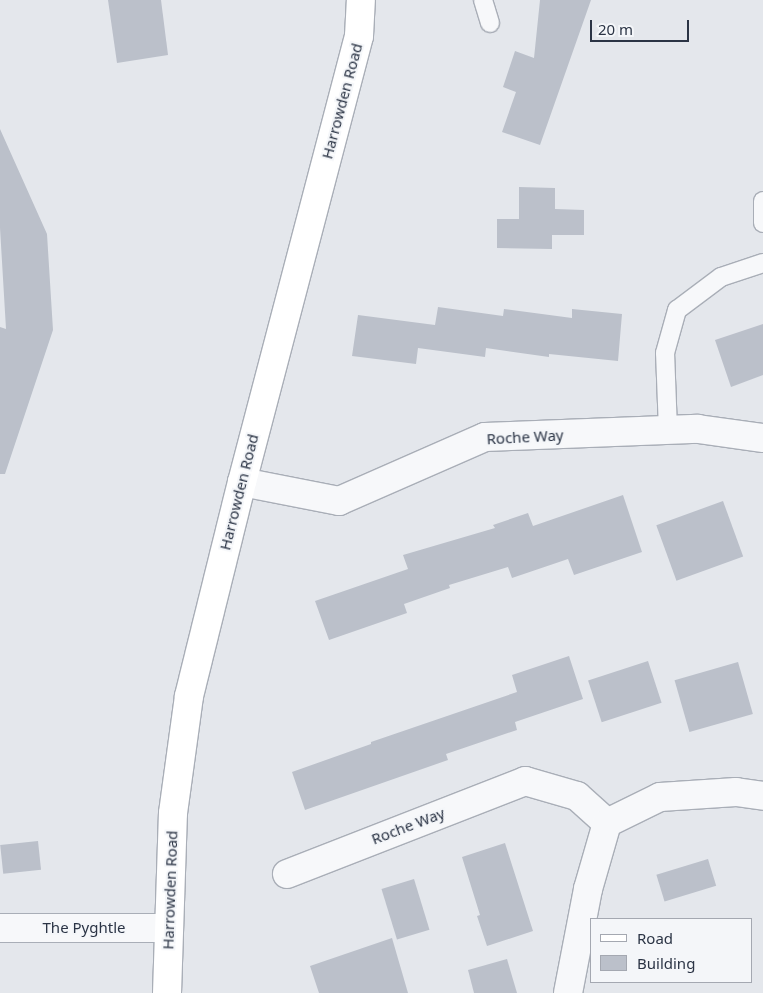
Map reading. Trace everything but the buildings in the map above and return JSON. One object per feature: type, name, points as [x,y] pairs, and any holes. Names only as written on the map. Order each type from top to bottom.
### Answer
[{"type":"main road","name":"Harrowden Road","points":[[167,993],[173,813],[189,696],[242,482],[359,36],[361,0]]},
{"type":"street","name":"Roche Way","points":[[242,482],[339,500],[485,437],[698,429],[763,438]]},
{"type":"street","name":"Roche Way","points":[[287,874],[525,781],[577,796],[607,823]]},
{"type":"street","points":[[568,993],[588,889],[607,823],[660,797],[736,792],[763,796]]},
{"type":"street","name":"The Pyghtle","points":[[0,928],[169,928]]},
{"type":"lane","points":[[483,0],[490,23]]},
{"type":"lane","points":[[763,201],[763,223]]},
{"type":"lane","points":[[668,430],[665,353],[677,310],[721,277],[763,263]]}]
